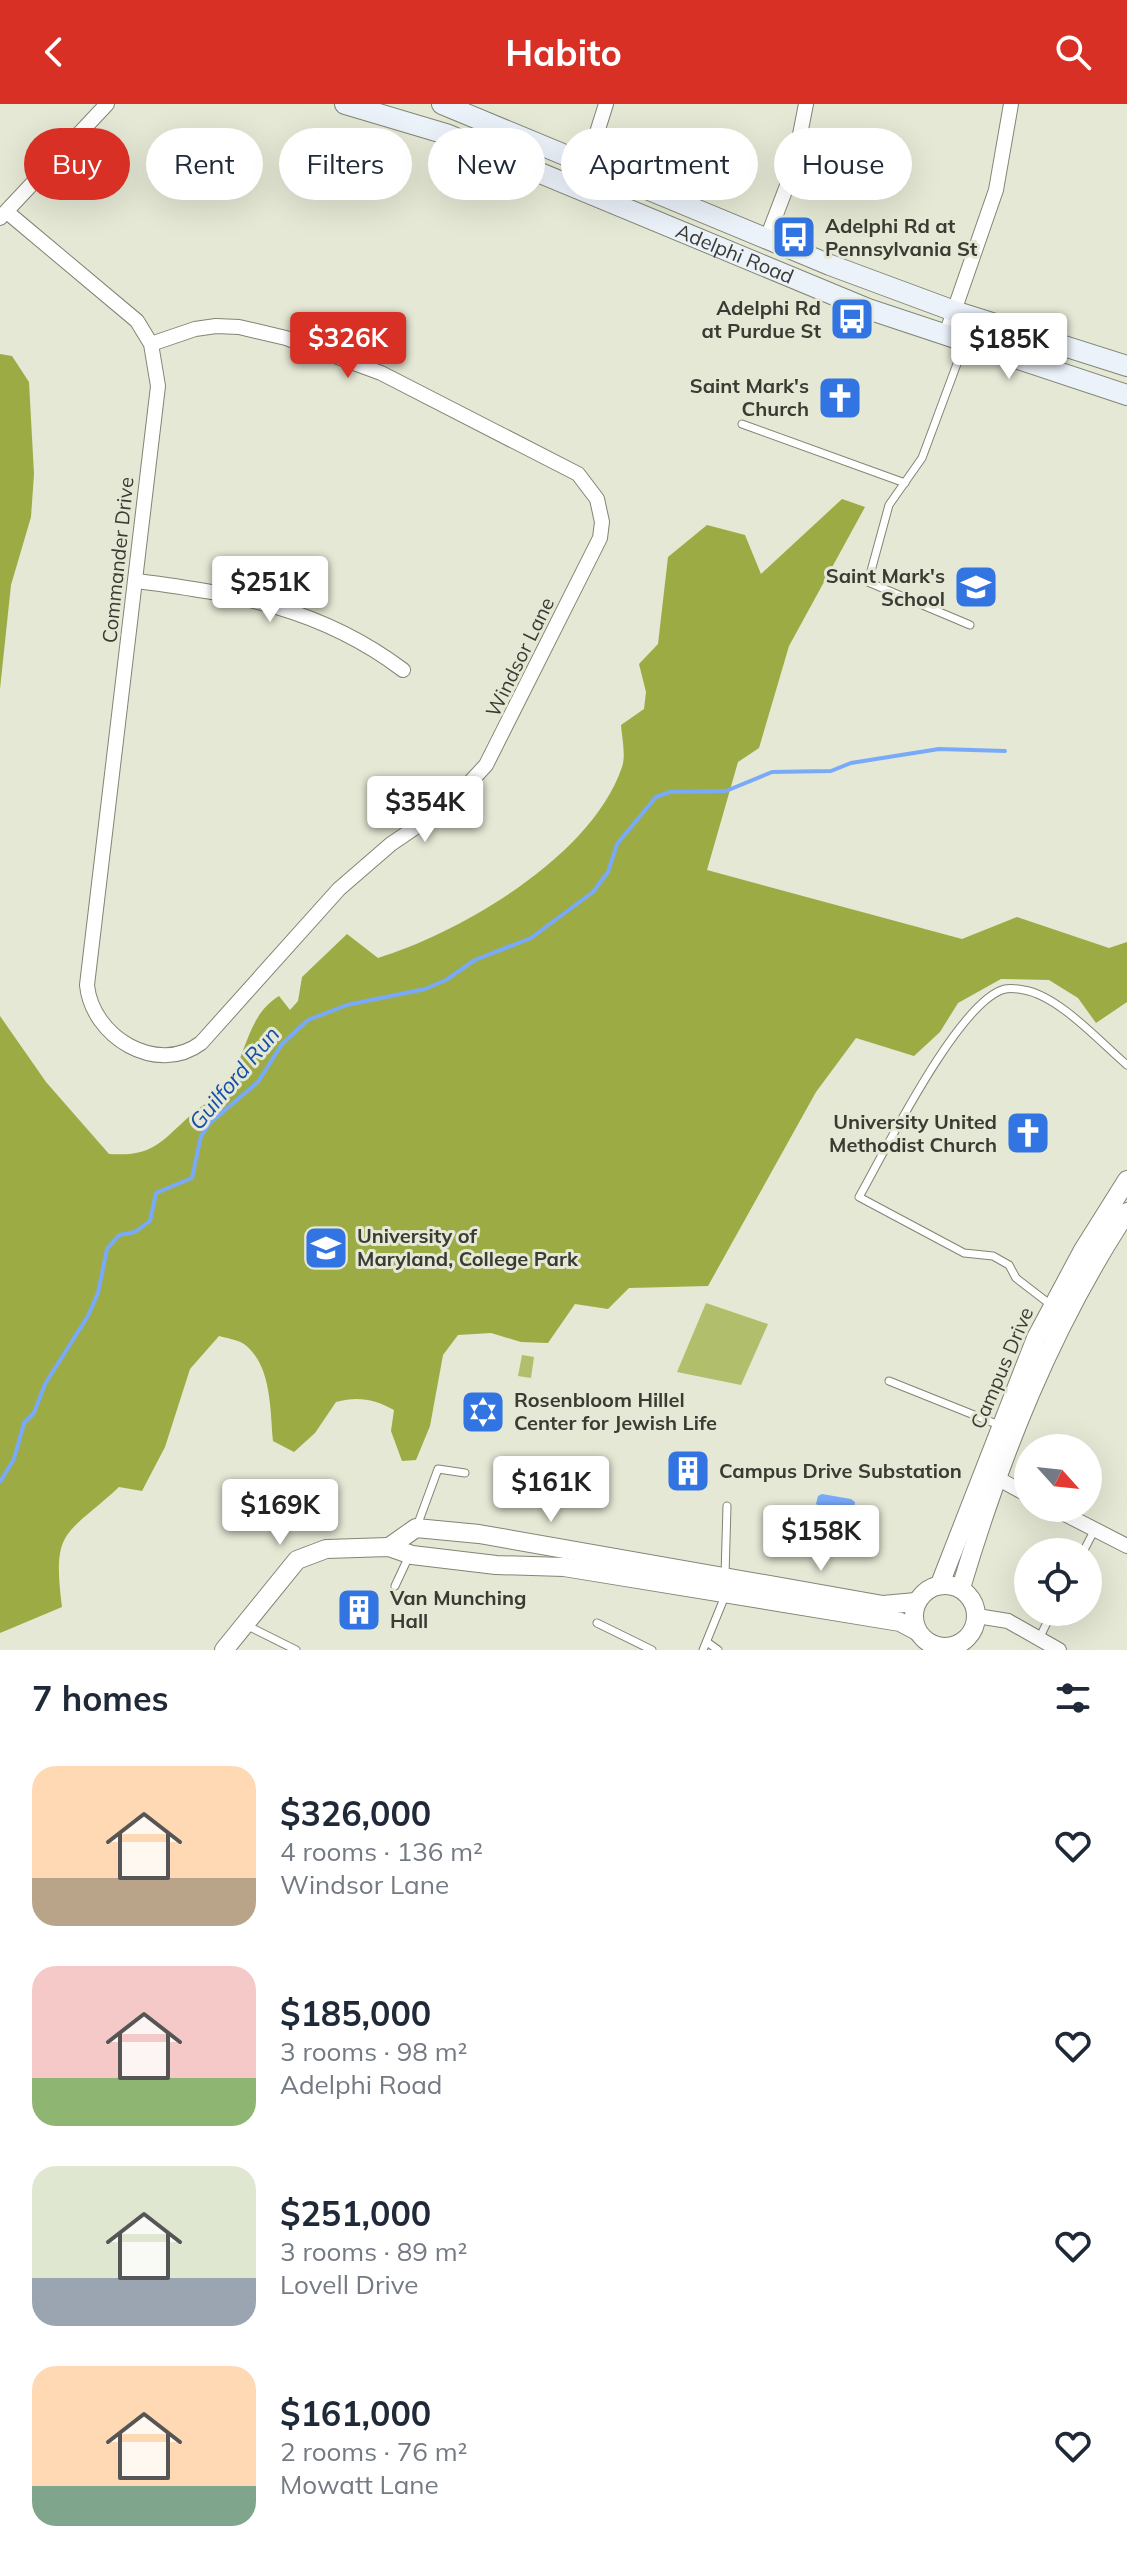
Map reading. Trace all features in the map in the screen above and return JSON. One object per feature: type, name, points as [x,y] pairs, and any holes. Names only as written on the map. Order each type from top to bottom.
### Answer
[{"type":"main road","name":"Adelphi Road","points":[[345,104],[446,134],[800,283],[955,340],[1127,395]]},
{"type":"main road","name":"Adelphi Road","points":[[442,104],[561,153]]},
{"type":"main road","name":"Adelphi Road","points":[[675,200],[964,314],[1127,366]]},
{"type":"street","points":[[3,215],[107,104]]},
{"type":"street","points":[[598,128],[606,104]]},
{"type":"street","points":[[767,238],[793,170],[806,104]]},
{"type":"street","points":[[955,340],[996,190],[1011,104]]},
{"type":"street","name":"Commander Drive","points":[[3,215],[126,310],[151,344],[158,386],[88,977]]},
{"type":"street","name":"Windsor Lane","points":[[88,977],[92,1007],[131,1047],[163,1057],[179,1055],[201,1043],[339,889],[385,849],[450,804],[486,765],[602,531],[597,499],[578,474],[350,360],[286,338],[239,327],[201,327],[151,344]]},
{"type":"street","points":[[137,581],[263,602],[310,615],[364,642],[403,670]]},
{"type":"street","name":"Campus Drive","points":[[940,1584],[1001,1426],[1127,1180]]},
{"type":"street","name":"Campus Drive","points":[[961,1588],[997,1478],[1061,1310],[1127,1212]]},
{"type":"street","points":[[997,1478],[1014,1487]]},
{"type":"street","points":[[1081,1522],[1127,1546]]},
{"type":"street","points":[[389,1547],[416,1528],[538,1543],[726,1587],[900,1622],[917,1631],[933,1648],[960,1643],[970,1635],[977,1616],[974,1602],[961,1588],[940,1584],[926,1590],[916,1602],[914,1622],[917,1631]]},
{"type":"street","points":[[224,1650],[288,1569],[305,1554],[326,1549],[389,1547],[410,1554],[496,1565],[564,1567],[883,1605],[916,1602]]},
{"type":"street","points":[[977,1616],[1008,1621],[1059,1650]]},
{"type":"lane","points":[[964,314],[928,444],[889,505],[868,582],[970,625]]},
{"type":"lane","points":[[742,424],[905,483]]},
{"type":"lane","points":[[1061,1310],[1016,1278],[1009,1265],[993,1256],[964,1253],[859,1197],[956,1033],[986,1000],[1006,989],[1027,991],[1065,1011],[1127,1065]]},
{"type":"lane","points":[[889,1381],[1001,1426]]},
{"type":"lane","points":[[416,1528],[438,1469],[465,1473]]},
{"type":"lane","points":[[718,1650],[705,1646],[726,1587],[727,1506]]},
{"type":"lane","points":[[1090,1538],[1095,1529]]},
{"type":"lane","points":[[395,1586],[410,1554]]},
{"type":"lane","points":[[597,1623],[652,1650]]},
{"type":"lane","points":[[244,1625],[296,1650]]},
{"type":"lane","points":[[1038,1640],[1045,1626]]},
{"type":"green space","points":[[0,354],[12,356],[29,382],[34,474],[31,517],[11,585],[0,689]]},
{"type":"green space","points":[[842,499],[865,507],[789,646],[759,748],[738,762],[707,870],[962,939],[1017,917],[1109,948],[1127,942],[1127,1002],[1096,1023],[1078,998],[1049,980],[1001,979],[958,1003],[940,1032],[914,1056],[856,1038],[816,1092],[708,1286],[629,1288],[608,1309],[575,1304],[548,1343],[521,1342],[491,1333],[458,1335],[443,1355],[430,1426],[416,1460],[402,1461],[391,1431],[394,1410],[366,1400],[336,1402],[315,1433],[294,1452],[273,1441],[268,1389],[260,1364],[244,1344],[219,1336],[190,1369],[165,1447],[142,1491],[119,1487],[66,1536],[59,1562],[62,1607],[0,1633],[0,1016],[46,1082],[109,1154],[137,1153],[156,1145],[223,1089],[233,1074],[253,1026],[268,1004],[279,996],[290,1010],[298,1001],[302,977],[347,934],[378,958],[411,946],[484,910],[520,886],[554,860],[583,831],[606,800],[622,767],[621,725],[644,709],[646,692],[639,664],[658,644],[668,557],[707,525],[745,535],[761,574]]},
{"type":"green space","points":[[706,1303],[768,1324],[741,1385],[677,1372]]},
{"type":"green space","points":[[522,1355],[534,1357],[531,1378],[518,1376]]},
{"type":"water","points":[[818,1496],[851,1499],[855,1502],[854,1510],[816,1504]]},
{"type":"waterway","name":"Guilford Run","points":[[0,1482],[14,1459],[24,1423],[34,1413],[45,1384],[88,1316],[98,1293],[107,1249],[119,1235],[135,1232],[150,1221],[156,1193],[192,1178],[201,1136],[210,1123],[258,1082],[282,1044],[308,1020],[347,1005],[425,989],[446,980],[475,960],[531,938],[593,892],[608,872],[617,844],[656,797],[670,792],[726,791],[772,772],[831,771],[851,763],[939,749],[1005,751]]},
{"type":"place","name":"Adelphi Rd at Pennsylvania St","points":[[794,237]]},
{"type":"place","name":"Adelphi Rd at Purdue St","points":[[852,319]]},
{"type":"place","name":"Saint Mark's Church","points":[[840,398]]},
{"type":"place","name":"Saint Mark's School","points":[[976,587]]},
{"type":"place","name":"University United Methodist Church","points":[[1028,1133]]},
{"type":"place","name":"University of Maryland, College Park","points":[[326,1248]]},
{"type":"place","name":"Rosenbloom Hillel Center for Jewish Life","points":[[483,1412]]},
{"type":"place","name":"Campus Drive Substation","points":[[688,1471]]},
{"type":"place","name":"Van Munching Hall","points":[[359,1610]]}]
